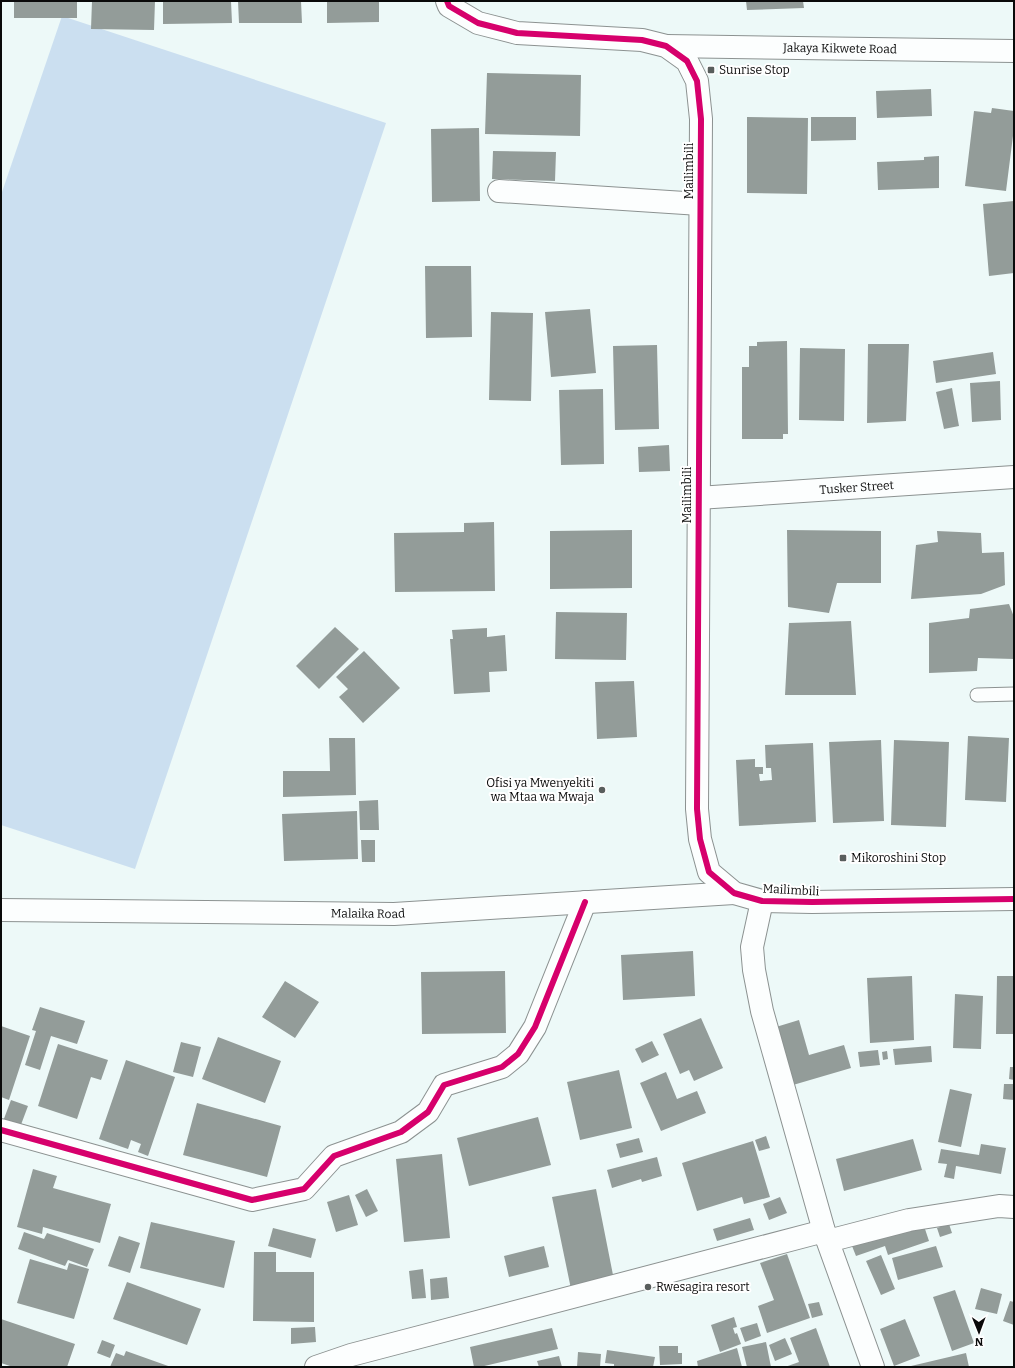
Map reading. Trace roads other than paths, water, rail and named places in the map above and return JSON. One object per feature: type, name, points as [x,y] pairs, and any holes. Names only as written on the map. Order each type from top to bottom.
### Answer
[{"type":"street","name":"Mailimbili","points":[[447,1],[450,6],[478,23],[517,32],[642,40],[666,46],[686,61],[698,81],[701,119],[697,809],[700,839],[709,872],[734,892],[762,900],[812,902],[1014,899]]},
{"type":"street","name":"Jakaya Kikwete Road","points":[[666,46],[1014,51]]},
{"type":"street","points":[[499,191],[700,204]]},
{"type":"street","name":"Tusker Street","points":[[698,498],[1014,477]]},
{"type":"street","name":"Malaika Road","points":[[1,910],[394,914],[734,892]]},
{"type":"street","points":[[762,900],[752,947],[754,970],[762,1010],[826,1236],[873,1367]]},
{"type":"street","points":[[1,1130],[252,1200],[304,1189],[334,1156],[401,1132],[428,1112],[444,1085],[502,1067],[518,1054],[534,1027],[585,902]]},
{"type":"street","points":[[316,1367],[351,1355],[826,1236],[909,1220],[999,1206],[1014,1207]]},
{"type":"lane","points":[[977,695],[1014,694]]},
{"type":"place","name":"Sunrise Stop","points":[[711,70]]},
{"type":"place","name":"Ofisi ya Mwenyekiti wa Mtaa wa Mwaja","points":[[602,790]]},
{"type":"place","name":"Mikoroshini Stop","points":[[843,858]]},
{"type":"place","name":"Rwesagira resort","points":[[648,1287]]}]
